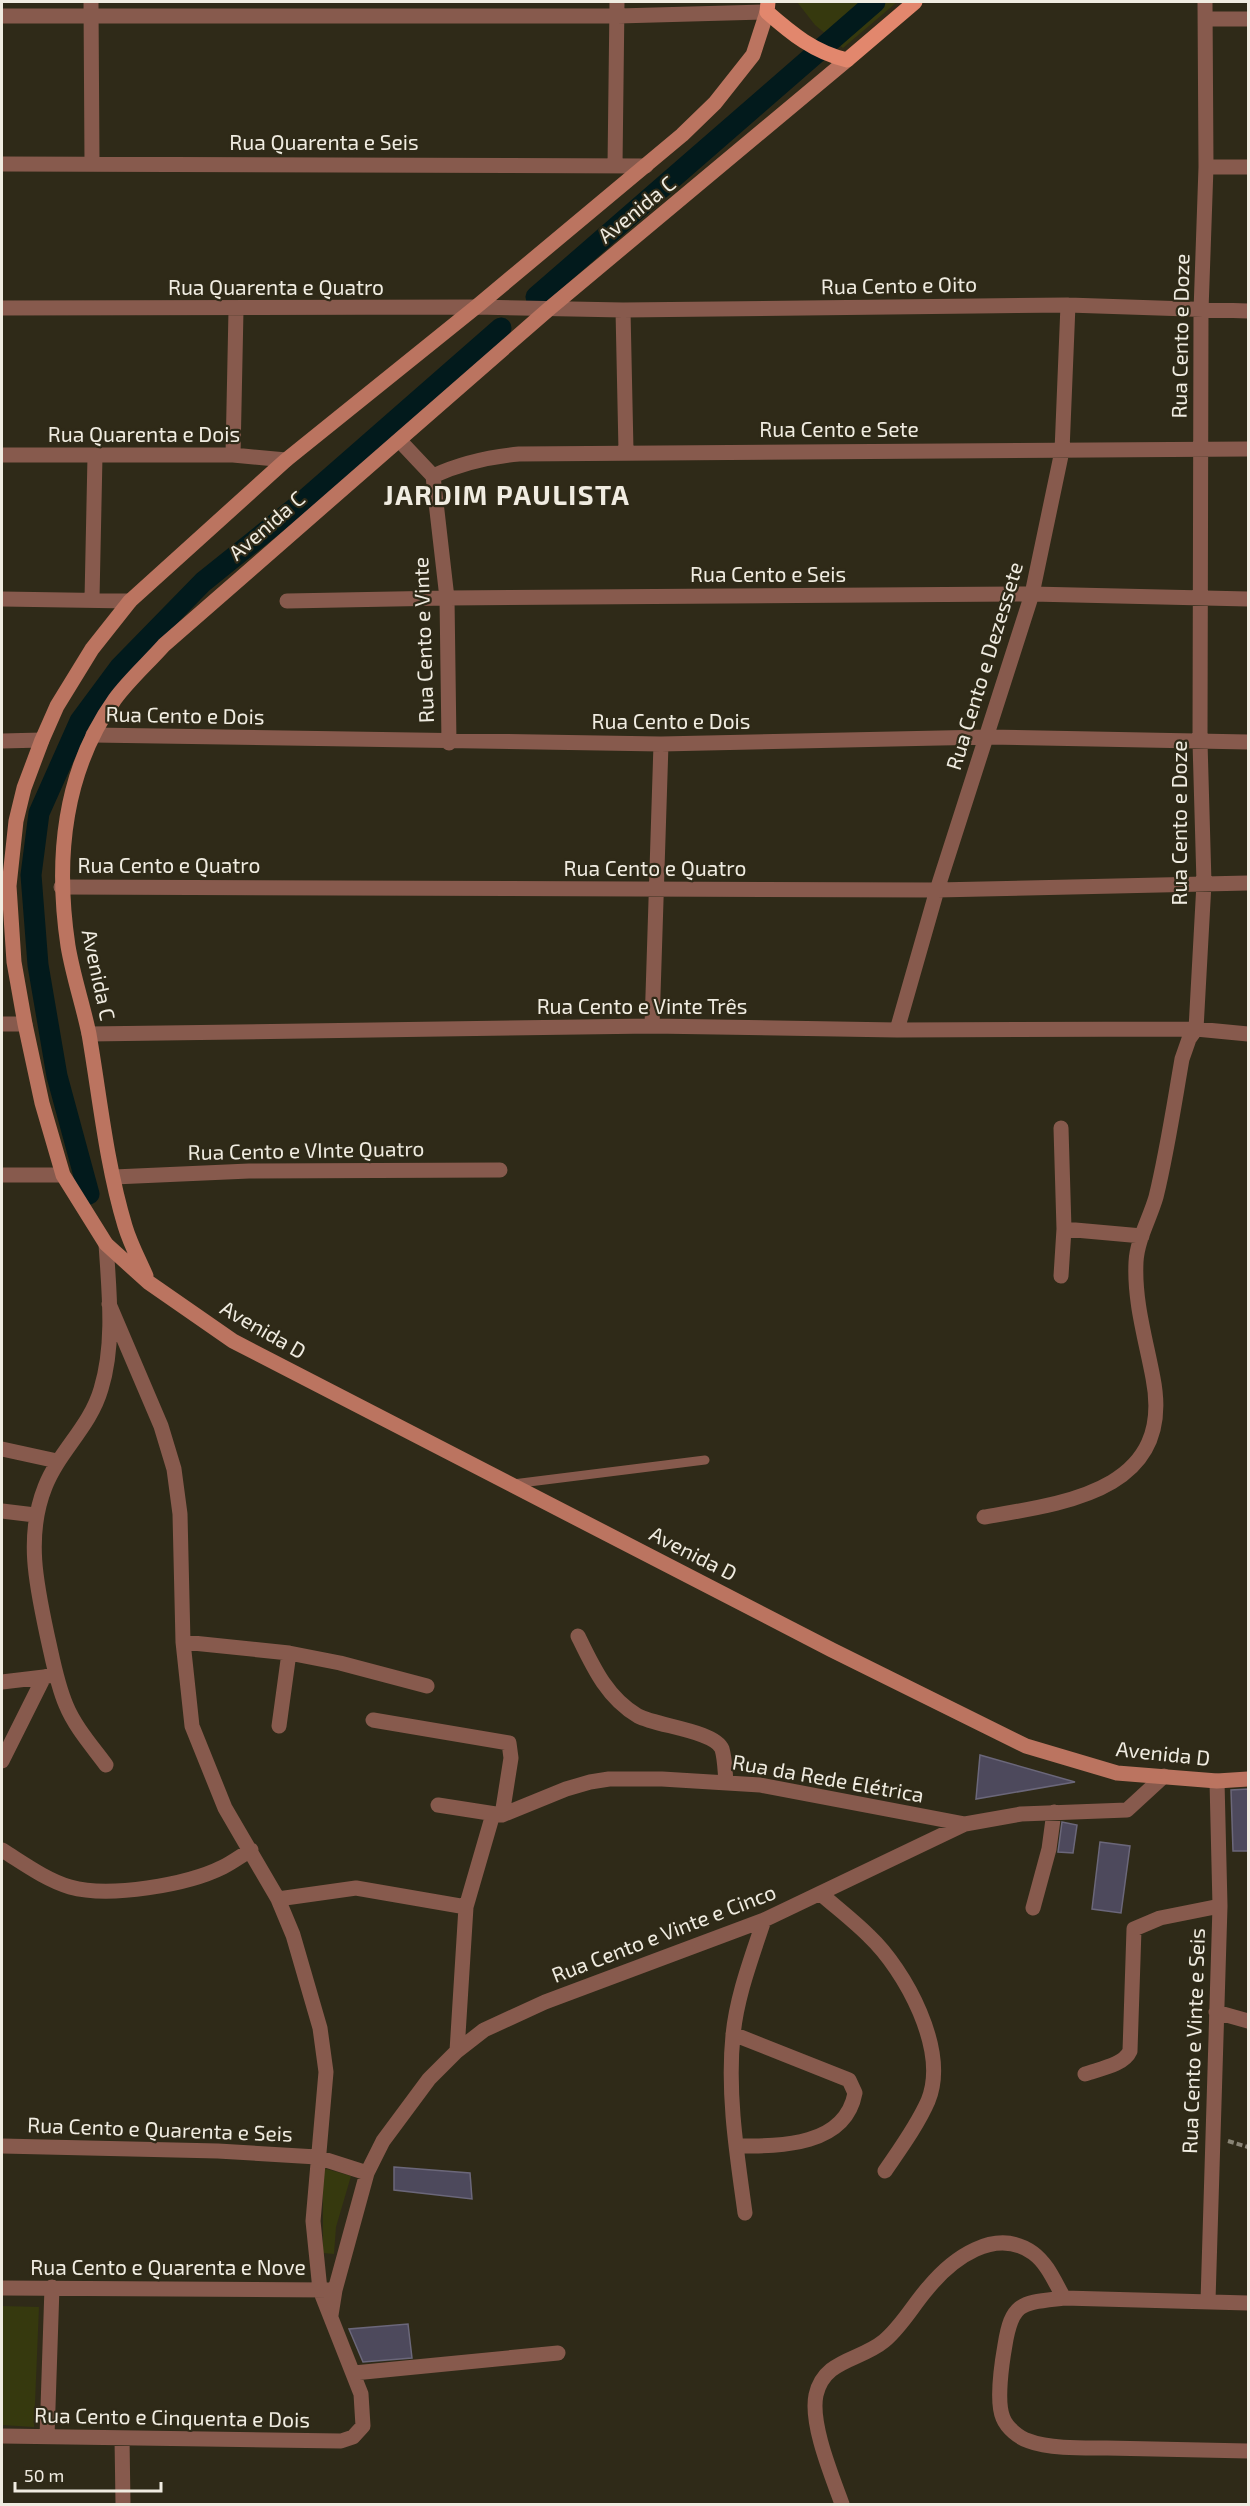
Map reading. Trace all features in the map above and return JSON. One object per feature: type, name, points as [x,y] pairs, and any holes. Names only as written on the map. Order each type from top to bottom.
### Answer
[{"type":"main road","name":"Avenida C","points":[[148,1282],[125,1227],[89,1034],[68,947],[62,887],[62,843],[69,801],[83,755],[93,735],[116,699],[164,645],[550,308],[915,2]]},
{"type":"main road","points":[[767,7],[807,46],[826,56],[847,60]]},
{"type":"main road","name":"Avenida D","points":[[767,7],[753,55],[715,103],[646,166],[286,460],[130,601],[92,649],[57,706],[24,788],[5,886],[24,1024],[42,1103],[63,1175],[106,1244],[148,1282],[233,1341],[832,1650],[1026,1746],[1117,1773],[1217,1782],[1248,1779]]},
{"type":"street","name":"Rua Cento e Doze","points":[[984,1517],[1036,1508],[1101,1486],[1122,1475],[1141,1459],[1151,1442],[1156,1426],[1154,1381],[1139,1312],[1136,1263],[1155,1199],[1182,1059],[1189,1038],[1196,1029],[1204,883],[1200,742],[1202,599],[1200,311],[1206,167],[1204,2]]},
{"type":"street","points":[[2,16],[91,8],[767,7]]},
{"type":"street","points":[[91,8],[92,163]]},
{"type":"street","points":[[615,166],[618,9]]},
{"type":"street","points":[[1205,19],[1248,19]]},
{"type":"street","name":"Rua Quarenta e Seis","points":[[2,164],[646,166]]},
{"type":"street","points":[[1206,167],[1248,167]]},
{"type":"street","name":"Rua Cento e Oito","points":[[550,308],[623,310],[1068,305],[1248,311]]},
{"type":"street","name":"Rua Cento e Dezessete","points":[[897,1030],[937,890],[988,737],[1032,594],[1062,451],[1068,305]]},
{"type":"street","name":"Rua Quarenta e Quatro","points":[[2,309],[550,308]]},
{"type":"street","points":[[233,455],[236,309]]},
{"type":"street","points":[[623,310],[626,451]]},
{"type":"street","points":[[400,441],[433,476]]},
{"type":"street","name":"Rua Cento e Sete","points":[[433,476],[484,457],[626,451],[1248,449]]},
{"type":"street","name":"Rua Quarenta e Dois","points":[[2,455],[233,455],[286,460]]},
{"type":"street","points":[[92,599],[95,456]]},
{"type":"street","name":"Rua Cento e Vinte","points":[[433,476],[447,598],[449,743]]},
{"type":"street","name":"Rua Cento e Seis","points":[[287,601],[1032,594],[1248,599]]},
{"type":"street","points":[[2,599],[130,601]]},
{"type":"street","name":"Rua Cento e Dois","points":[[93,735],[449,743],[661,744],[988,737],[1248,742]]},
{"type":"street","points":[[2,741],[42,740]]},
{"type":"street","points":[[652,1026],[654,890],[661,744]]},
{"type":"street","name":"Rua Cento e Quatro","points":[[62,887],[937,890],[1248,883]]},
{"type":"street","points":[[2,1024],[24,1024]]},
{"type":"street","name":"Rua Cento e Vinte Três","points":[[89,1034],[652,1026],[897,1030],[1196,1029],[1248,1034]]},
{"type":"street","points":[[1061,1128],[1064,1229],[1061,1276]]},
{"type":"street","name":"Rua Cento e VInte Quatro","points":[[114,1177],[249,1171],[500,1170]]},
{"type":"street","points":[[2,1175],[63,1175]]},
{"type":"street","points":[[1064,1229],[1143,1236]]},
{"type":"street","points":[[106,1244],[109,1304],[107,1359],[102,1388],[93,1413],[57,1461],[35,1515],[33,1546],[50,1676],[83,1734],[106,1765]]},
{"type":"street","points":[[109,1304],[161,1426],[174,1468],[181,1525],[183,1642],[192,1726],[225,1808],[278,1899],[293,1935],[320,2028],[326,2072],[313,2221],[327,2290]]},
{"type":"street","points":[[2,1449],[57,1461]]},
{"type":"street","points":[[2,1511],[35,1515]]},
{"type":"street","points":[[578,1636],[598,1677],[609,1693],[625,1707],[658,1724],[714,1740],[722,1748],[726,1782]]},
{"type":"street","points":[[183,1642],[289,1653],[340,1663],[427,1686]]},
{"type":"street","points":[[279,1726],[289,1653]]},
{"type":"street","points":[[2,1682],[50,1676]]},
{"type":"street","points":[[2,1761],[50,1676]]},
{"type":"street","points":[[373,1720],[509,1743],[510,1758],[498,1814],[466,1907],[457,2051]]},
{"type":"street","name":"Rua Cento e Vinte e Cinco","points":[[354,2373],[331,2315],[327,2290],[367,2173],[383,2141],[404,2110],[457,2051],[484,2030],[545,2002],[764,1920],[965,1824],[1021,1814],[1127,1810],[1164,1776]]},
{"type":"street","name":"Rua da Rede Elétrica","points":[[498,1814],[566,1789],[609,1779],[760,1785],[965,1824]]},
{"type":"street","name":"Rua Cento e Vinte e Seis","points":[[1208,2301],[1220,1906],[1217,1782]]},
{"type":"street","points":[[438,1805],[498,1814]]},
{"type":"street","points":[[1033,1908],[1049,1849],[1054,1812]]},
{"type":"street","points":[[2,1850],[56,1882],[90,1891],[163,1884],[195,1877],[223,1867],[251,1850]]},
{"type":"street","points":[[278,1899],[356,1888],[466,1907]]},
{"type":"street","points":[[821,1894],[870,1936],[891,1962],[923,2017],[931,2050],[933,2081],[928,2100],[885,2171]]},
{"type":"street","points":[[1085,2074],[1120,2061],[1127,2057],[1130,2051],[1134,1929],[1160,1918],[1220,1906]]},
{"type":"street","points":[[745,2213],[736,2146],[733,2034],[738,2004],[764,1920]]},
{"type":"street","points":[[1216,2012],[1248,2021]]},
{"type":"street","points":[[733,2034],[849,2080],[855,2093],[850,2112],[843,2120],[805,2142],[776,2146],[736,2146]]},
{"type":"street","name":"Rua Cento e Quarenta e Seis","points":[[2,2146],[218,2151],[317,2157],[367,2173]]},
{"type":"street","points":[[842,2505],[816,2419],[816,2396],[821,2379],[832,2367],[883,2342],[951,2263],[975,2249],[991,2244],[1018,2245],[1034,2254],[1045,2265],[1064,2298]]},
{"type":"street","name":"Rua Cento e Quarenta e Nove","points":[[2,2288],[327,2290]]},
{"type":"street","points":[[48,2437],[52,2288]]},
{"type":"street","points":[[1248,2303],[1064,2298],[1035,2302],[1020,2307],[1012,2314],[1003,2358],[1000,2406],[1003,2417],[1021,2438],[1032,2442],[1084,2448],[1248,2451]]},
{"type":"street","points":[[354,2373],[558,2353]]},
{"type":"street","name":"Rua Cento e Cinquenta e Dois","points":[[2,2436],[341,2441],[353,2437],[363,2426],[361,2394],[354,2373]]},
{"type":"street","points":[[122,2438],[123,2505]]},
{"type":"lane","points":[[511,1485],[705,1460]]},
{"type":"green space","points":[[797,2],[897,2],[843,48],[815,25]]},
{"type":"green space","points":[[323,2168],[351,2176],[336,2227],[334,2254],[323,2253]]},
{"type":"green space","points":[[2,2306],[39,2307],[34,2427],[2,2425]]},
{"type":"building","points":[[980,1755],[1075,1782],[976,1799]]},
{"type":"building","points":[[1248,1789],[1248,1851],[1233,1851],[1231,1790]]},
{"type":"building","points":[[1062,1822],[1077,1825],[1073,1853],[1058,1852]]},
{"type":"building","points":[[1100,1842],[1130,1846],[1121,1913],[1092,1909]]},
{"type":"building","points":[[394,2167],[470,2173],[472,2199],[394,2190]]},
{"type":"building","points":[[408,2324],[412,2358],[363,2362],[349,2329]]},
{"type":"waterway","points":[[536,297],[875,2]]},
{"type":"waterway","points":[[89,1194],[57,1076],[38,965],[31,875],[39,813],[80,721],[120,667],[203,582],[300,504],[501,328]]},
{"type":"district","name":"JARDIM PAULISTA","points":[[507,496]]}]
